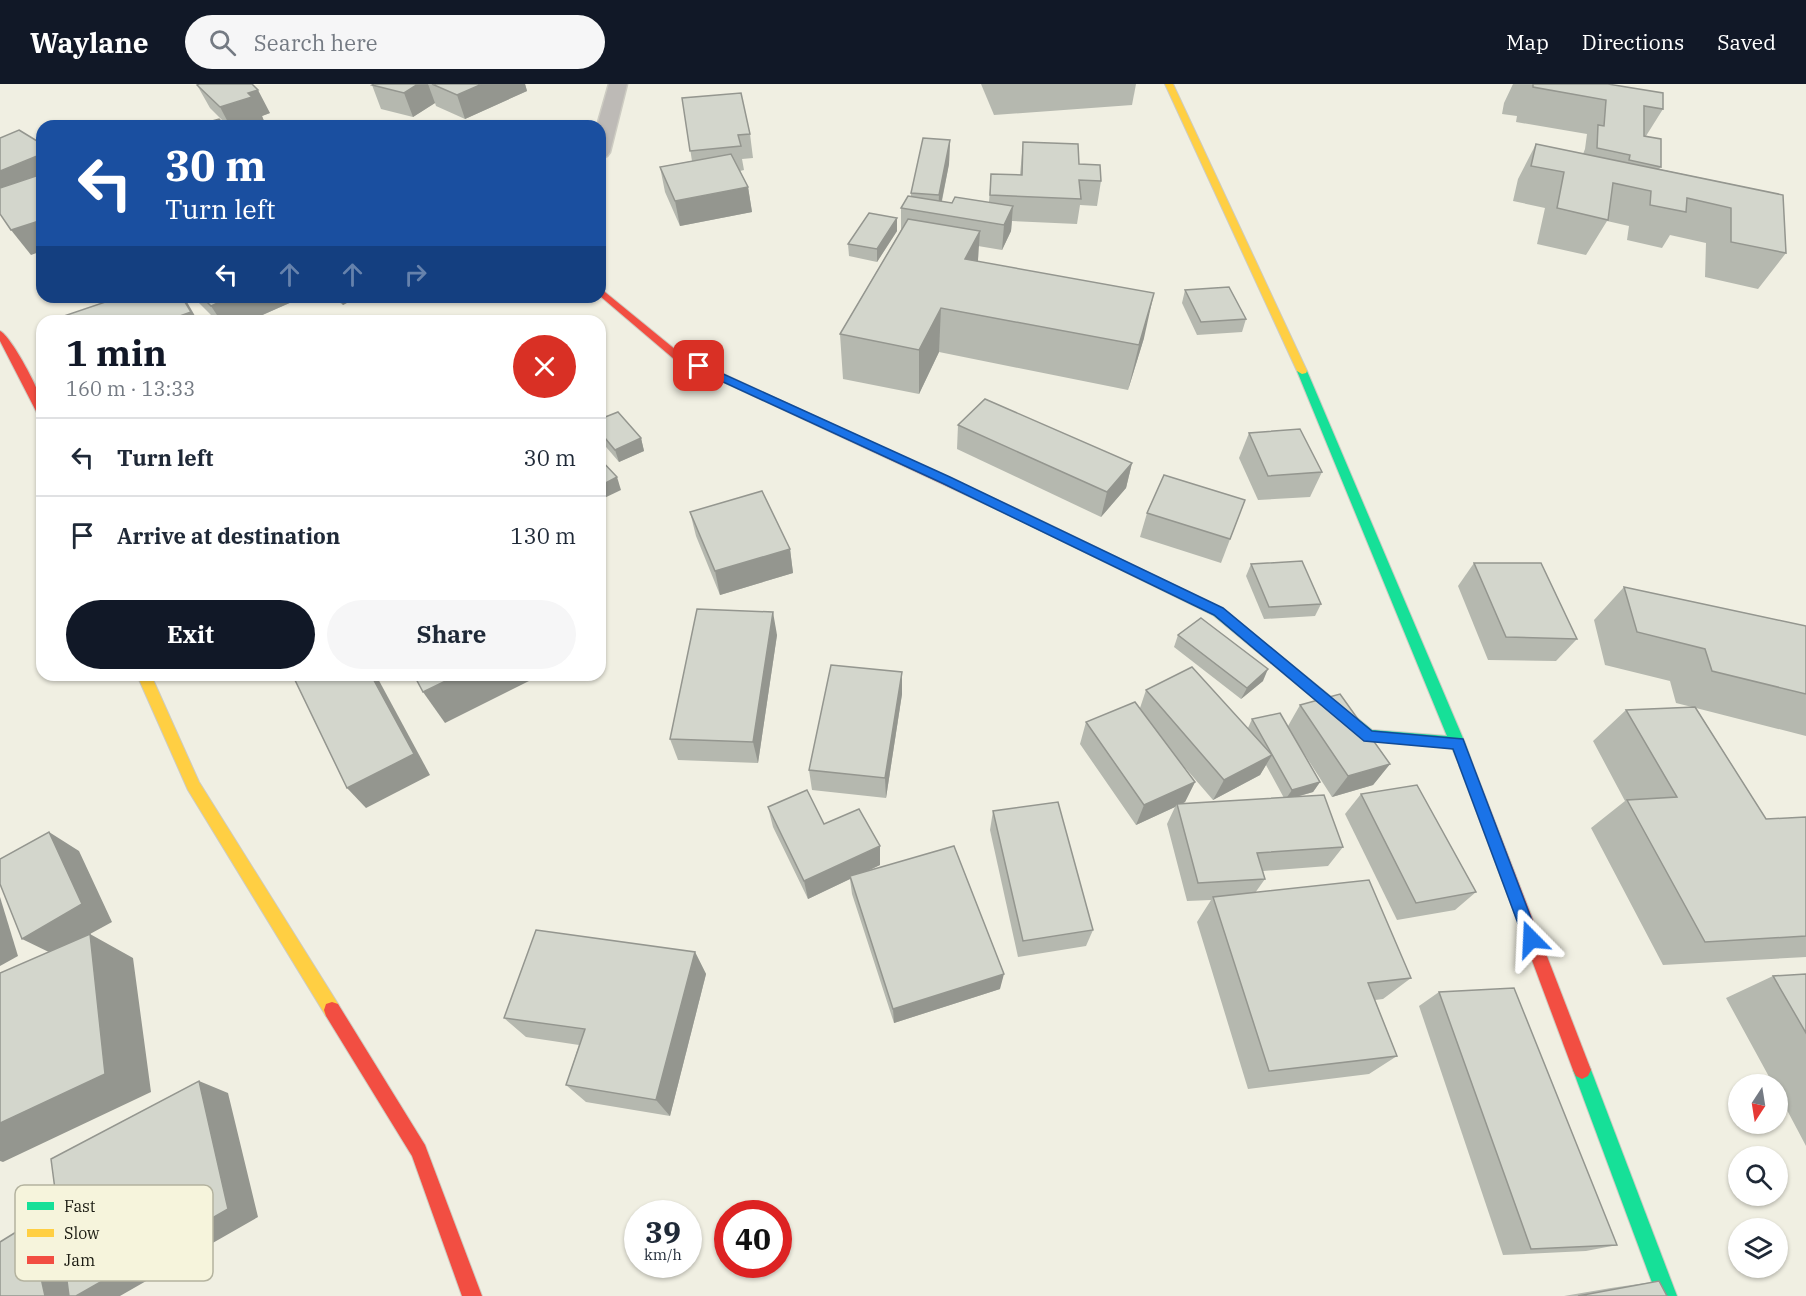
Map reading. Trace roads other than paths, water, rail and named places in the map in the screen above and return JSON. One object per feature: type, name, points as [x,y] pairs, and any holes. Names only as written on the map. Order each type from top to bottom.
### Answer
[{"type":"street","points":[[606,129],[618,84]]},
{"type":"street","points":[[1169,84],[1307,381],[1458,743],[1667,1296]]},
{"type":"street","points":[[606,296],[678,357],[946,480],[1218,612],[1369,736],[1458,743]]},
{"type":"street","points":[[0,334],[9,345],[36,401]]},
{"type":"street","points":[[147,681],[193,786],[419,1151],[472,1296]]}]
